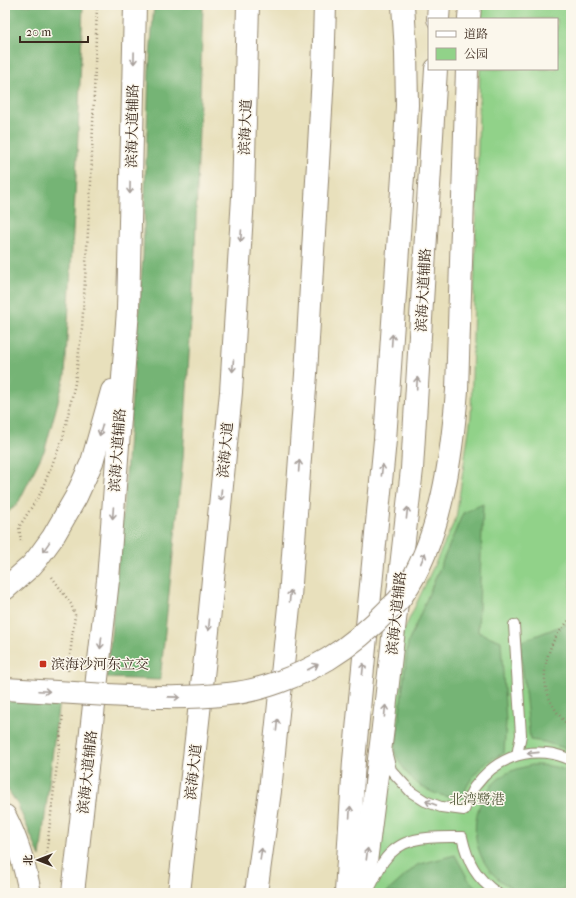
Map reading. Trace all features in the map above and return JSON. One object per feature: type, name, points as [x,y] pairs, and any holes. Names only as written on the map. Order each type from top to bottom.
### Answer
[{"type":"main road","name":"滨海大道辅路","points":[[73,893],[108,580],[128,310],[135,5]]},
{"type":"main road","name":"滨海大道","points":[[179,893],[208,631],[231,392],[243,197],[248,5]]},
{"type":"main road","points":[[256,893],[270,791],[290,597],[307,358],[323,75],[325,5]]},
{"type":"main road","points":[[346,893],[354,761],[385,440],[404,160],[407,97],[403,5]]},
{"type":"main road","points":[[438,18],[439,5]]},
{"type":"main road","points":[[469,18],[470,5]]},
{"type":"main road","name":"滨海大道辅路","points":[[362,893],[382,736],[412,469],[436,70]]},
{"type":"main road","points":[[5,689],[189,698],[229,694],[265,686],[311,669],[342,650],[376,623],[403,595],[422,562],[437,521],[454,428],[467,70]]},
{"type":"main road","points":[[5,589],[31,566],[53,537],[76,497],[92,462],[116,376],[128,310]]},
{"type":"main road","points":[[5,816],[14,832],[25,866],[30,893]]},
{"type":"lane","points":[[514,625],[521,735],[517,755]]},
{"type":"lane","points":[[382,736],[391,770],[410,792],[425,801],[441,807],[464,810],[475,786],[493,766],[517,755],[542,752],[566,757],[571,760]]},
{"type":"lane","points":[[368,893],[383,862],[394,850],[406,842],[434,837],[462,837],[472,868],[485,884],[497,893]]},
{"type":"path","points":[[22,542],[19,527],[40,494],[63,438],[75,383],[82,328],[91,190],[97,5]]},
{"type":"path","points":[[50,574],[71,604],[75,615],[67,678]]},
{"type":"path","points":[[571,618],[553,641],[546,663],[545,682],[549,700],[559,716],[571,728]]},
{"type":"path","points":[[46,858],[64,709]]},
{"type":"green space","points":[[5,5],[83,5],[77,159],[65,376],[45,449],[18,503],[5,515]]},
{"type":"green space","points":[[154,5],[203,5],[195,251],[183,458],[160,680],[107,678],[125,487],[143,256],[149,70]]},
{"type":"green space","name":"北湾鹭港","points":[[481,5],[571,5],[571,893],[372,893],[400,639],[456,518],[471,416],[480,70],[558,70],[558,18],[481,18]]},
{"type":"green space","points":[[483,504],[478,632],[501,641],[506,722],[504,753],[483,765],[473,776],[462,798],[450,797],[440,795],[421,786],[407,773],[395,753],[408,643],[463,513]]},
{"type":"green space","points":[[571,622],[571,750],[544,742],[530,740],[520,642]]},
{"type":"green space","points":[[5,696],[59,700],[40,857],[17,803],[5,786]]},
{"type":"green space","points":[[532,765],[552,766],[571,773],[571,886],[555,892],[528,893],[512,888],[494,875],[484,862],[478,848],[476,817],[481,802],[489,789],[504,775]]},
{"type":"green space","points":[[455,855],[468,879],[482,893],[386,893],[417,865]]},
{"type":"place","name":"滨海沙河东立交","points":[[43,664]]}]
